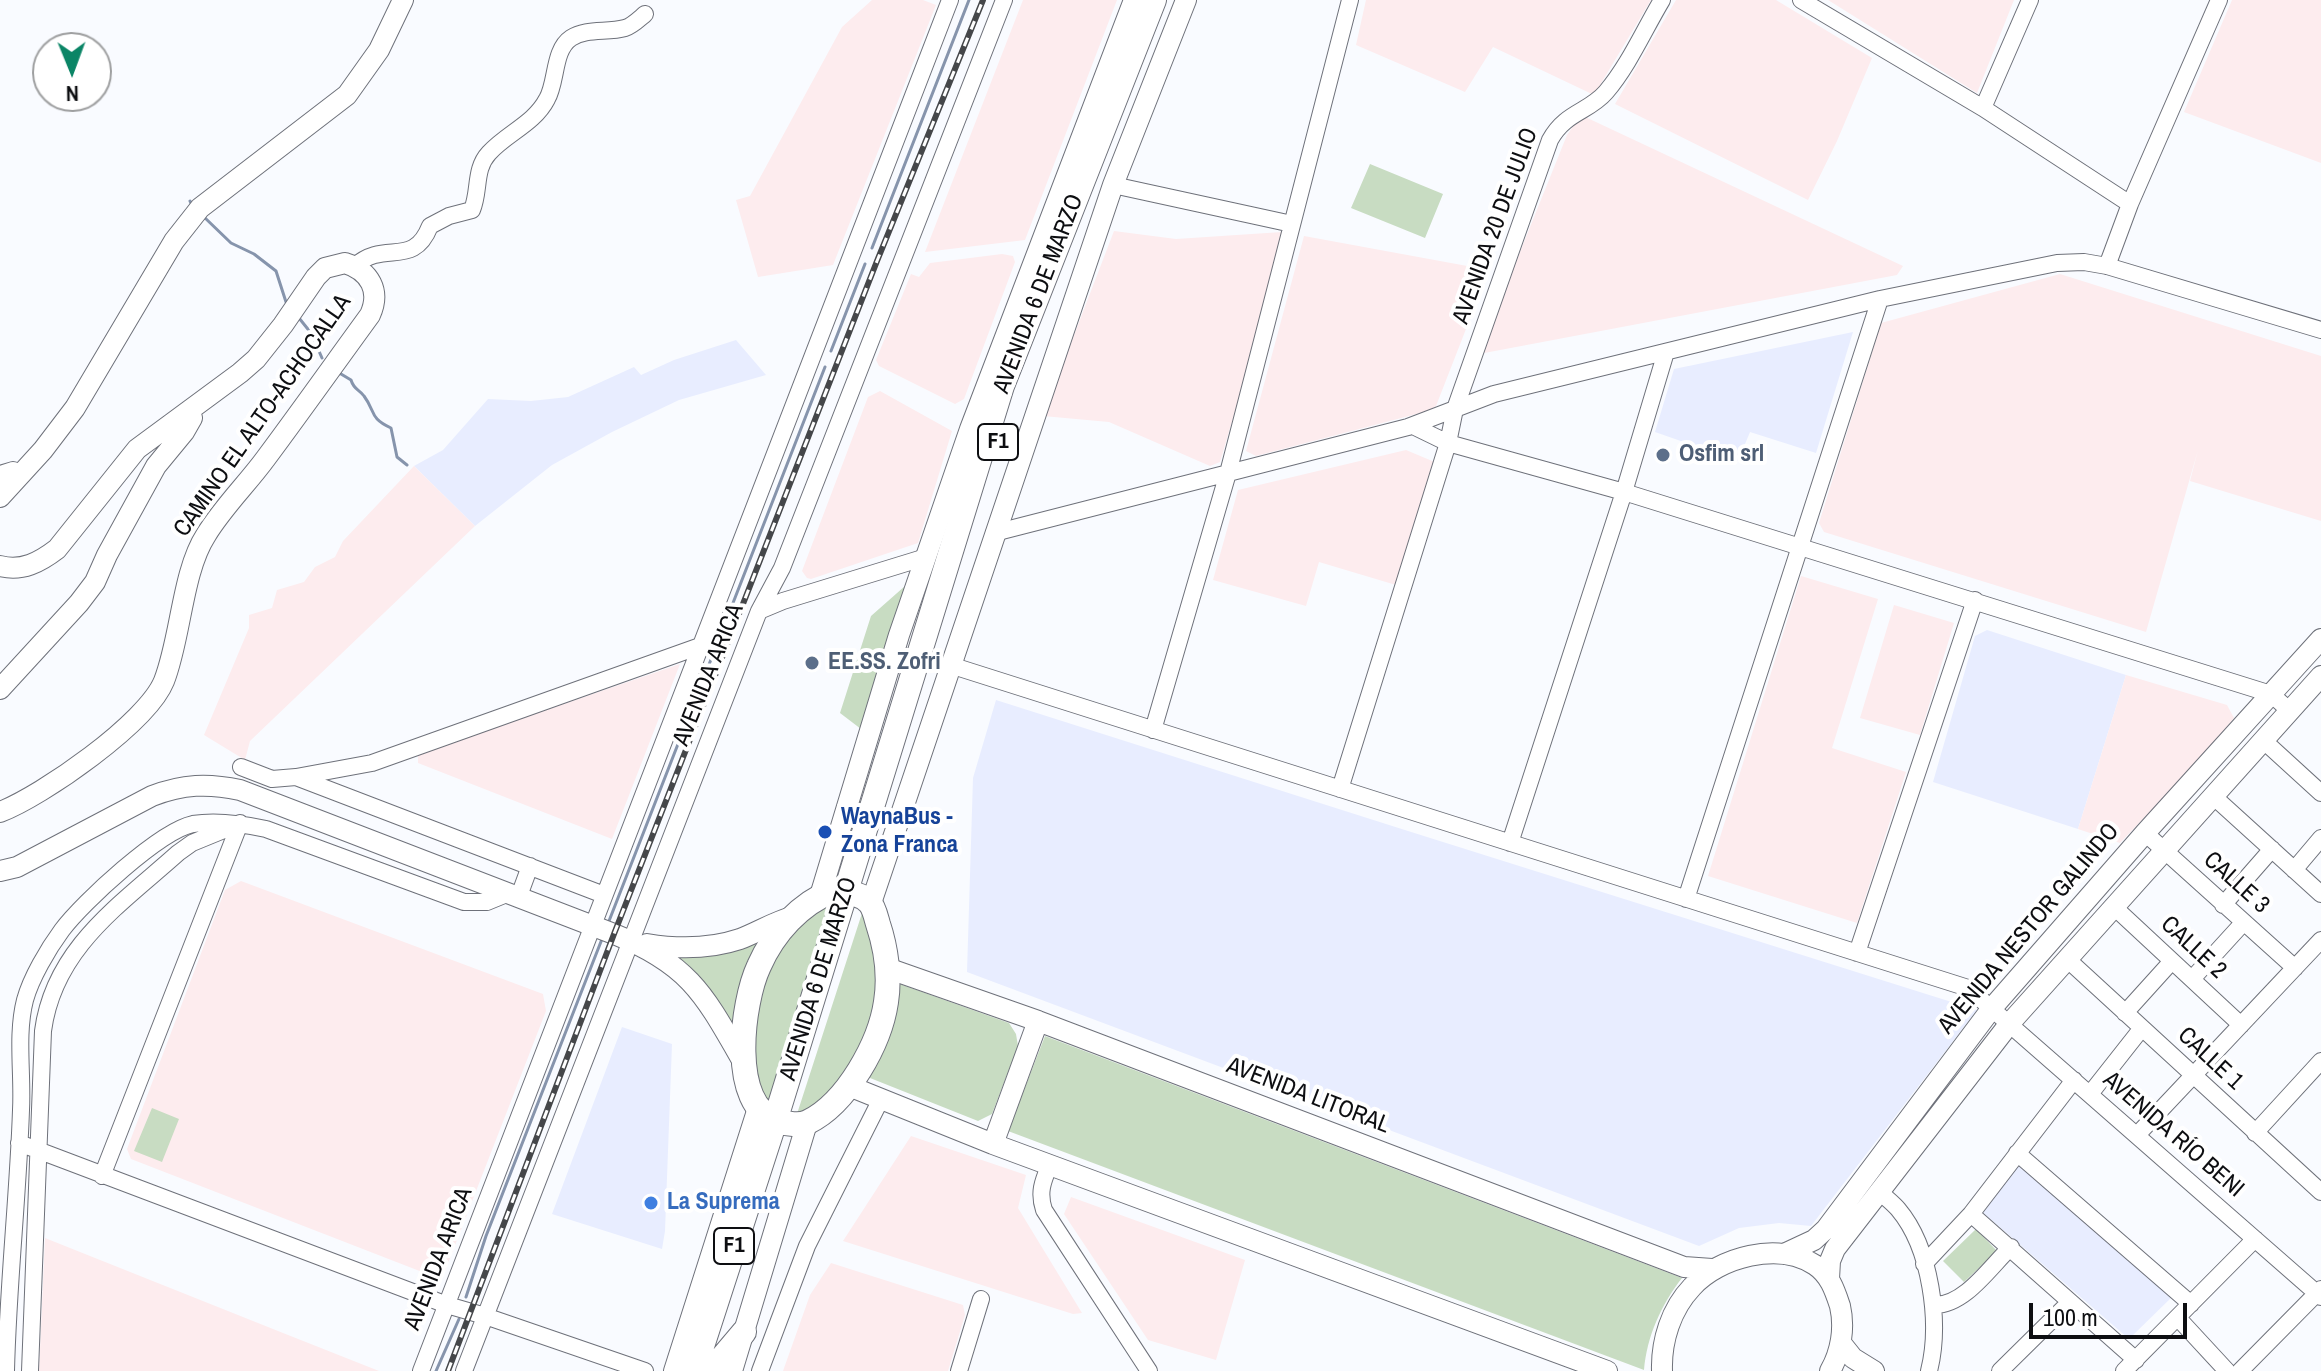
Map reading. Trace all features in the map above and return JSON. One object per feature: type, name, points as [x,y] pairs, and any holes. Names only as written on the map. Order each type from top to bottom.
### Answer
[{"type":"highway","name":"AVENIDA 6 DE MARZO","points":[[858,897],[980,451],[1002,386],[1154,0]]},
{"type":"highway","name":"AVENIDA 6 DE MARZO","points":[[694,1371],[858,897],[990,464],[1168,0]]},
{"type":"highway","points":[[950,488],[980,451]]},
{"type":"highway","points":[[834,890],[858,897],[884,940],[886,1002],[875,1042],[849,1086],[782,1119],[750,1089],[743,1062],[746,1011],[752,985],[773,941],[792,917],[820,896],[834,890]]},
{"type":"highway","name":"AVENIDA 6 DE MARZO","points":[[711,1371],[782,1119]]},
{"type":"highway","points":[[711,1371],[744,1332]]},
{"type":"main road","points":[[0,497],[75,408],[174,241],[200,208],[347,95],[379,50],[403,0]]},
{"type":"main road","name":"AVENIDA 6 DE MARZO","points":[[820,896],[899,635],[950,488],[1038,247],[1134,0]]},
{"type":"main road","name":"AVENIDA 6 DE MARZO","points":[[858,897],[950,665],[1113,185],[1186,0]]},
{"type":"main road","name":"CAMINO EL ALTO-ACHOCALLA","points":[[0,566],[23,567],[44,559],[57,549],[137,449],[256,359],[316,277],[334,265],[345,263],[365,273],[371,282],[374,305],[266,459],[204,537],[194,560],[163,683],[140,714],[110,741],[47,787],[0,812]]},
{"type":"main road","points":[[0,689],[95,582],[156,466],[192,418],[190,411]]},
{"type":"main road","name":"AVENIDA NESTOR GALINDO","points":[[1784,1254],[1814,1240],[1826,1229],[1992,1008],[2321,639]]},
{"type":"main road","name":"AVENIDA NESTOR GALINDO","points":[[1829,1279],[1830,1261],[1835,1249],[2010,1023],[2290,711],[2318,684]]},
{"type":"main road","points":[[0,871],[17,867],[175,787],[199,783],[220,785],[262,797],[432,862],[488,879],[514,894],[631,941],[671,962],[710,1005],[743,1062]]},
{"type":"main road","points":[[631,941],[668,947],[703,947],[737,940],[792,917]]},
{"type":"main road","name":"AVENIDA LITORAL","points":[[887,968],[1038,1021],[1684,1267],[1712,1269]]},
{"type":"main road","points":[[993,1144],[1038,1021]]},
{"type":"main road","points":[[849,1086],[993,1144],[1607,1371]]},
{"type":"main road","name":"AVENIDA 6 DE MARZO","points":[[732,1371],[744,1332],[782,1119]]},
{"type":"main road","name":"AVENIDA 6 DE MARZO","points":[[674,1371],[782,1119]]},
{"type":"main road","points":[[1662,1371],[1670,1321],[1691,1287],[1712,1269],[1749,1256],[1784,1254],[1817,1266],[1829,1279],[1842,1315],[1841,1343],[1830,1371]]},
{"type":"main road","points":[[1841,1343],[1853,1358],[1874,1371]]},
{"type":"street","name":"AVENIDA ARICA","points":[[421,1371],[950,0]]},
{"type":"street","name":"AVENIDA ARICA","points":[[464,1371],[759,611],[782,568],[1004,0]]},
{"type":"street","points":[[1153,730],[1228,473],[1350,0]]},
{"type":"street","name":"AVENIDA 20 DE JULIO","points":[[1340,789],[1448,443],[1455,409],[1556,129],[1570,116],[1604,95],[1662,0]]},
{"type":"street","points":[[1801,0],[1983,108],[2130,204]]},
{"type":"street","points":[[1983,108],[2030,0]]},
{"type":"street","points":[[2107,266],[2130,204],[2219,0]]},
{"type":"street","points":[[355,266],[366,256],[411,251],[424,241],[430,226],[449,216],[472,210],[476,201],[479,168],[489,152],[523,128],[547,101],[555,81],[559,54],[569,39],[586,32],[626,28],[645,14]]},
{"type":"street","points":[[1113,185],[1292,224]]},
{"type":"street","points":[[994,533],[1413,426],[1494,394],[1880,299],[2057,263],[2084,262],[2107,266],[2321,330]]},
{"type":"street","points":[[1686,899],[1880,299]]},
{"type":"street","points":[[1510,843],[1666,352]]},
{"type":"street","points":[[1413,426],[1448,443],[1624,492],[2271,694],[2290,711]]},
{"type":"street","points":[[0,474],[13,470],[23,473]]},
{"type":"street","points":[[759,611],[926,557]]},
{"type":"street","points":[[1857,953],[1975,600]]},
{"type":"street","points":[[241,767],[272,779],[372,763],[700,646]]},
{"type":"street","name":"AVENIDA RÍO BENI","points":[[950,665],[1968,988],[2320,1293]]},
{"type":"street","points":[[2264,741],[2321,793]]},
{"type":"street","points":[[296,777],[604,895]]},
{"type":"street","points":[[2213,796],[2321,894]]},
{"type":"street","points":[[6,1371],[8,1284],[21,1111],[21,1022],[26,998],[61,931],[84,905],[158,841],[194,824],[240,823],[266,829],[464,902],[487,902],[514,894],[530,866]]},
{"type":"street","points":[[30,1371],[41,1153],[43,1031],[52,990],[86,936],[178,853],[192,843],[240,823]]},
{"type":"street","points":[[102,1176],[240,823]]},
{"type":"street","name":"CALLE 3","points":[[2145,833],[2295,968]]},
{"type":"street","points":[[2294,870],[2321,838]]},
{"type":"street","points":[[2223,905],[2272,849]]},
{"type":"street","name":"CALLE 2","points":[[2113,906],[2241,1025]]},
{"type":"street","points":[[2192,979],[2243,923]]},
{"type":"street","points":[[2137,1135],[2321,940]]},
{"type":"street","name":"CALLE 1","points":[[2067,959],[2192,1077],[2318,1184]]},
{"type":"street","points":[[2125,1013],[2172,961]]},
{"type":"street","points":[[2090,1094],[2142,1028]]},
{"type":"street","points":[[2255,1133],[2321,1061]]},
{"type":"street","points":[[1924,1264],[1971,1214],[2074,1080]]},
{"type":"street","points":[[760,1371],[807,1246],[881,1099]]},
{"type":"street","points":[[19,1143],[447,1305],[645,1371]]},
{"type":"street","points":[[2017,1153],[2191,1304]]},
{"type":"street","points":[[1050,1164],[1040,1189],[1044,1210],[1149,1371]]},
{"type":"street","points":[[1880,1192],[1898,1209],[1909,1226],[1924,1264],[1935,1305],[1929,1371]]},
{"type":"street","points":[[1971,1214],[2070,1302],[2130,1365],[2255,1239]]},
{"type":"street","points":[[1935,1305],[1945,1305],[1959,1298],[2011,1247]]},
{"type":"street","points":[[8,1284],[34,1285]]},
{"type":"street","points":[[2240,1371],[2320,1293]]},
{"type":"street","points":[[959,1371],[981,1299]]},
{"type":"street","points":[[2000,1371],[2070,1302]]},
{"type":"street","points":[[2178,1318],[2227,1371]]},
{"type":"shaded area","points":[[872,0],[923,0],[936,5],[833,265],[758,277],[736,200],[750,196],[842,27]]},
{"type":"shaded area","points":[[1023,0],[1117,0],[1025,240],[925,252]]},
{"type":"shaded area","points":[[1366,0],[1651,0],[1594,95],[1493,47],[1465,92],[1356,45]]},
{"type":"shaded area","points":[[1676,0],[1776,0],[1872,58],[1808,200],[1615,104]]},
{"type":"shaded area","points":[[1828,0],[2014,0],[1977,93]]},
{"type":"shaded area","points":[[2232,0],[2321,0],[2321,163],[2184,112]]},
{"type":"shaded area","points":[[1581,115],[1903,266],[1897,275],[1479,354],[1567,135]]},
{"type":"shaded area","points":[[1114,231],[1176,239],[1282,232],[1255,344],[1220,462],[1210,466],[1109,422],[1043,416]]},
{"type":"shaded area","points":[[1304,236],[1489,270],[1436,406],[1428,411],[1256,456],[1246,451]]},
{"type":"shaded area","points":[[1002,254],[1013,256],[1015,262],[964,399],[955,404],[879,366],[876,360],[911,274],[919,277],[930,263]]},
{"type":"shaded area","points":[[2060,274],[2321,356],[2321,521],[2190,481],[2198,450],[2146,632],[1824,532],[1819,523],[1881,323]]},
{"type":"shaded area","points":[[1853,332],[1816,453],[1750,432],[1738,461],[1655,432],[1674,369]]},
{"type":"shaded area","points":[[736,340],[766,375],[679,400],[612,432],[552,465],[475,526],[414,466],[443,450],[488,399],[531,401],[568,397],[634,367],[641,375],[674,360]]},
{"type":"shaded area","points":[[880,391],[952,431],[918,543],[807,578],[802,571],[868,397]]},
{"type":"shaded area","points":[[1406,450],[1437,463],[1396,585],[1319,562],[1306,606],[1213,580],[1238,490]]},
{"type":"shaded area","points":[[414,466],[475,526],[250,741],[245,760],[204,735],[249,628],[249,615],[272,608],[277,590],[304,582],[315,567],[335,557],[343,541]]},
{"type":"shaded area","points":[[1801,576],[1878,599],[1832,748],[1906,772],[1857,923],[1708,876]]},
{"type":"shaded area","points":[[1894,605],[1954,623],[1920,735],[1860,718]]},
{"type":"shaded area","points":[[1987,630],[2126,675],[2078,829],[1933,782],[1975,636]]},
{"type":"shaded area","points":[[680,664],[612,839],[418,763],[418,754]]},
{"type":"shaded area","points":[[2126,675],[2227,705],[2234,718],[2204,755],[2120,843],[2078,829]]},
{"type":"shaded area","points":[[996,700],[1977,1010],[1811,1226],[1779,1223],[1739,1228],[1699,1246],[967,972],[973,778]]},
{"type":"shaded area","points":[[241,881],[543,994],[546,1011],[445,1271],[435,1277],[131,1159],[127,1149],[225,890]]},
{"type":"shaded area","points":[[622,1027],[672,1044],[662,1249],[552,1214]]},
{"type":"shaded area","points":[[911,1136],[1026,1175],[1018,1208],[1082,1313],[1073,1314],[843,1241]]},
{"type":"shaded area","points":[[2017,1161],[2173,1296],[2129,1339],[1980,1210]]},
{"type":"shaded area","points":[[1071,1197],[1245,1260],[1216,1360],[1148,1340],[1064,1214]]},
{"type":"shaded area","points":[[45,1238],[278,1331],[379,1371],[39,1371]]},
{"type":"shaded area","points":[[831,1263],[963,1305],[965,1315],[948,1371],[783,1371],[810,1295]]},
{"type":"green space","points":[[1370,164],[1443,194],[1425,238],[1351,208]]},
{"type":"green space","points":[[905,586],[861,729],[840,713],[871,616]]},
{"type":"green space","points":[[835,899],[771,1109],[756,1084],[751,1050],[760,981],[797,923]]},
{"type":"green space","points":[[864,907],[880,984],[867,1045],[828,1098],[796,1117]]},
{"type":"green space","points":[[769,935],[735,1035],[673,956],[704,957],[723,953]]},
{"type":"green space","points":[[897,983],[1009,1023],[1016,1034],[1018,1046],[992,1114],[978,1121],[865,1076]]},
{"type":"green space","points":[[1045,1036],[1682,1278],[1656,1321],[1644,1370],[1008,1131]]},
{"type":"green space","points":[[152,1108],[179,1119],[162,1162],[134,1151]]},
{"type":"green space","points":[[1976,1229],[1997,1251],[1964,1282],[1943,1261]]},
{"type":"waterway","points":[[872,248],[969,0]]},
{"type":"waterway","points":[[204,217],[231,243],[254,254],[276,271],[286,302]]},
{"type":"waterway","points":[[831,351],[865,264]]},
{"type":"waterway","points":[[299,318],[311,333],[322,358]]},
{"type":"waterway","points":[[609,921],[825,367]]},
{"type":"waterway","points":[[341,374],[351,380],[364,396],[376,418],[391,428],[397,457],[407,465]]},
{"type":"waterway","points":[[466,1297],[486,1236],[602,939]]},
{"type":"waterway","points":[[436,1371],[459,1319]]},
{"type":"railway","points":[[448,1371],[614,934],[877,261],[983,0]]},
{"type":"place","name":"Osfim srl","points":[[1663,455]]},
{"type":"place","name":"EE.SS. Zofri","points":[[812,663]]},
{"type":"place","name":"WaynaBus - Zona Franca","points":[[825,832]]},
{"type":"place","name":"La Suprema","points":[[651,1203]]}]
